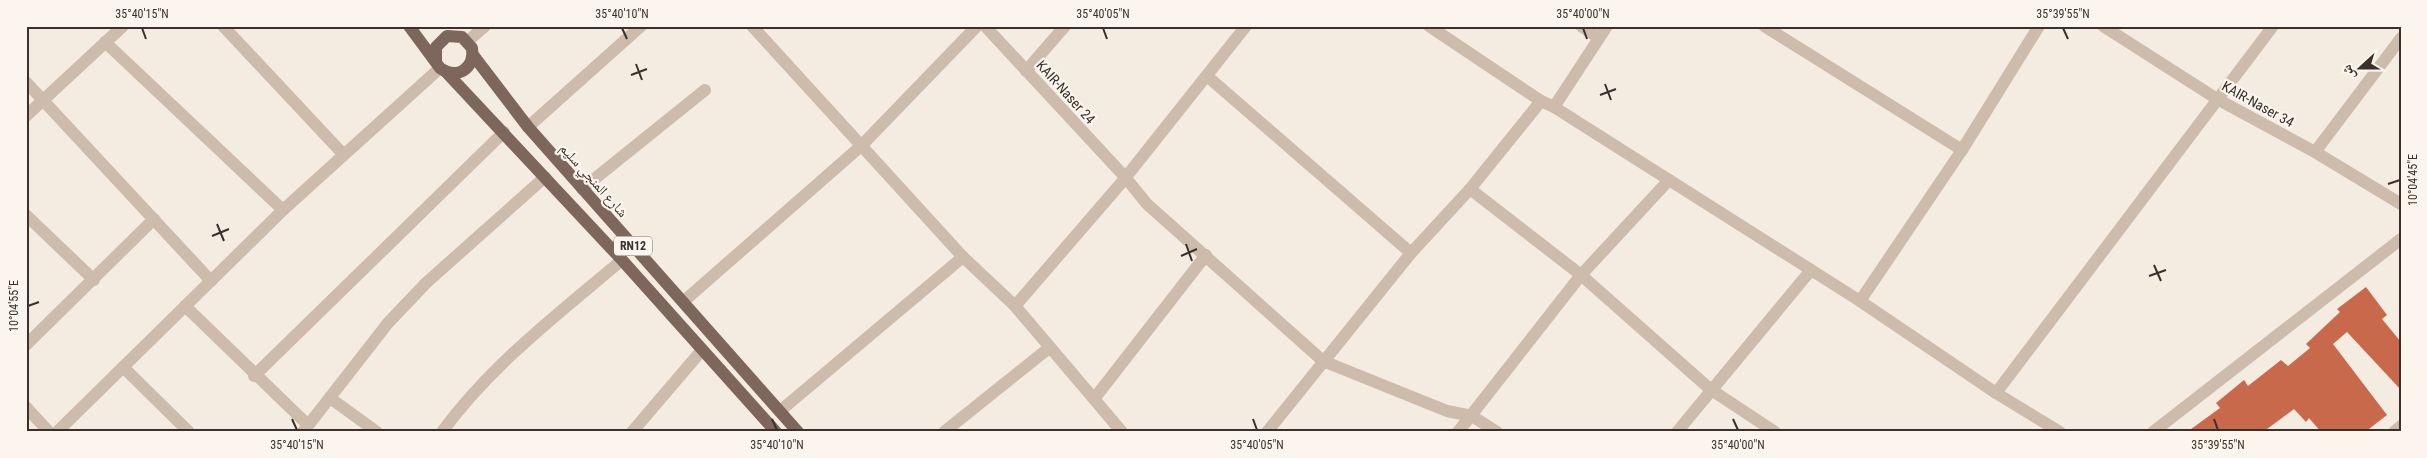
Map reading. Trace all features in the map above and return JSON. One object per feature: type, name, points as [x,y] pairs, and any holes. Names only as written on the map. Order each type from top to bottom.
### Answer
[{"type":"main road","name":"RN12","points":[[409,26],[440,67],[504,132],[622,260],[773,431]]},
{"type":"main road","points":[[449,26],[465,39]]},
{"type":"main road","points":[[465,39],[454,35],[440,40],[436,46],[440,67],[453,74],[467,69],[473,55]]},
{"type":"main road","name":"RN12","points":[[465,39],[473,55]]},
{"type":"main road","name":"شارع المنجي سليم","points":[[473,55],[528,127],[798,432]]},
{"type":"street","points":[[26,116],[123,26]]},
{"type":"street","points":[[223,26],[343,154]]},
{"type":"street","points":[[465,39],[485,26]]},
{"type":"street","points":[[528,127],[641,26]]},
{"type":"street","points":[[752,26],[963,257],[1015,306],[1122,432]]},
{"type":"street","points":[[684,301],[861,146],[977,26]]},
{"type":"street","name":"KAIR-Naser 24","points":[[985,26],[1158,215],[1206,255],[1323,361]]},
{"type":"street","points":[[1026,70],[1065,26]]},
{"type":"street","points":[[1015,306],[1125,177],[1246,26]]},
{"type":"street","points":[[1581,26],[1599,38]]},
{"type":"street","points":[[1554,107],[1607,26]]},
{"type":"street","points":[[1764,26],[1962,150]]},
{"type":"street","points":[[1860,301],[1962,150],[2039,26]]},
{"type":"street","name":"KAIR-Naser 34","points":[[2103,26],[2217,99],[2315,152],[2401,204]]},
{"type":"street","points":[[1996,393],[2273,26]]},
{"type":"street","points":[[1434,28],[1541,102],[1554,107],[1860,301],[1996,393],[2060,432]]},
{"type":"street","points":[[2315,152],[2401,38]]},
{"type":"street","points":[[106,42],[283,210]]},
{"type":"street","points":[[57,432],[283,210],[440,67]]},
{"type":"street","points":[[1207,76],[1411,253]]},
{"type":"street","points":[[26,82],[44,99],[211,281]]},
{"type":"street","points":[[582,189],[705,90]]},
{"type":"street","points":[[1267,432],[1411,253],[1470,189],[1541,102]]},
{"type":"street","points":[[254,376],[504,132]]},
{"type":"street","points":[[185,306],[305,429],[388,323],[426,282],[546,177]]},
{"type":"street","points":[[1458,432],[1581,275],[1669,180]]},
{"type":"street","points":[[1470,189],[1581,275],[1710,389],[1775,432]]},
{"type":"street","points":[[26,215],[94,280]]},
{"type":"street","points":[[26,345],[154,219]]},
{"type":"street","points":[[2153,432],[2401,239]]},
{"type":"street","points":[[1094,399],[1206,255]]},
{"type":"street","points":[[780,411],[963,257]]},
{"type":"street","points":[[442,432],[460,408],[503,363],[622,260]]},
{"type":"street","points":[[1676,432],[1811,270]]},
{"type":"street","points":[[944,432],[1049,348]]},
{"type":"street","points":[[632,432],[702,350]]},
{"type":"street","points":[[1323,361],[1447,411],[1472,416],[1497,432]]},
{"type":"street","points":[[123,367],[189,432]]},
{"type":"street","points":[[330,398],[377,432]]},
{"type":"street","points":[[26,407],[49,432]]},
{"type":"street","points":[[2394,432],[2401,426]]},
{"type":"building","points":[[2366,287],[2387,315],[2382,319],[2401,342],[2401,390],[2347,332],[2333,344],[2387,415],[2365,432],[2321,432],[2309,418],[2306,422],[2294,409],[2263,432],[2187,432],[2220,408],[2216,403],[2244,380],[2248,386],[2281,360],[2288,366],[2310,348],[2306,344],[2340,312],[2337,309]]}]
